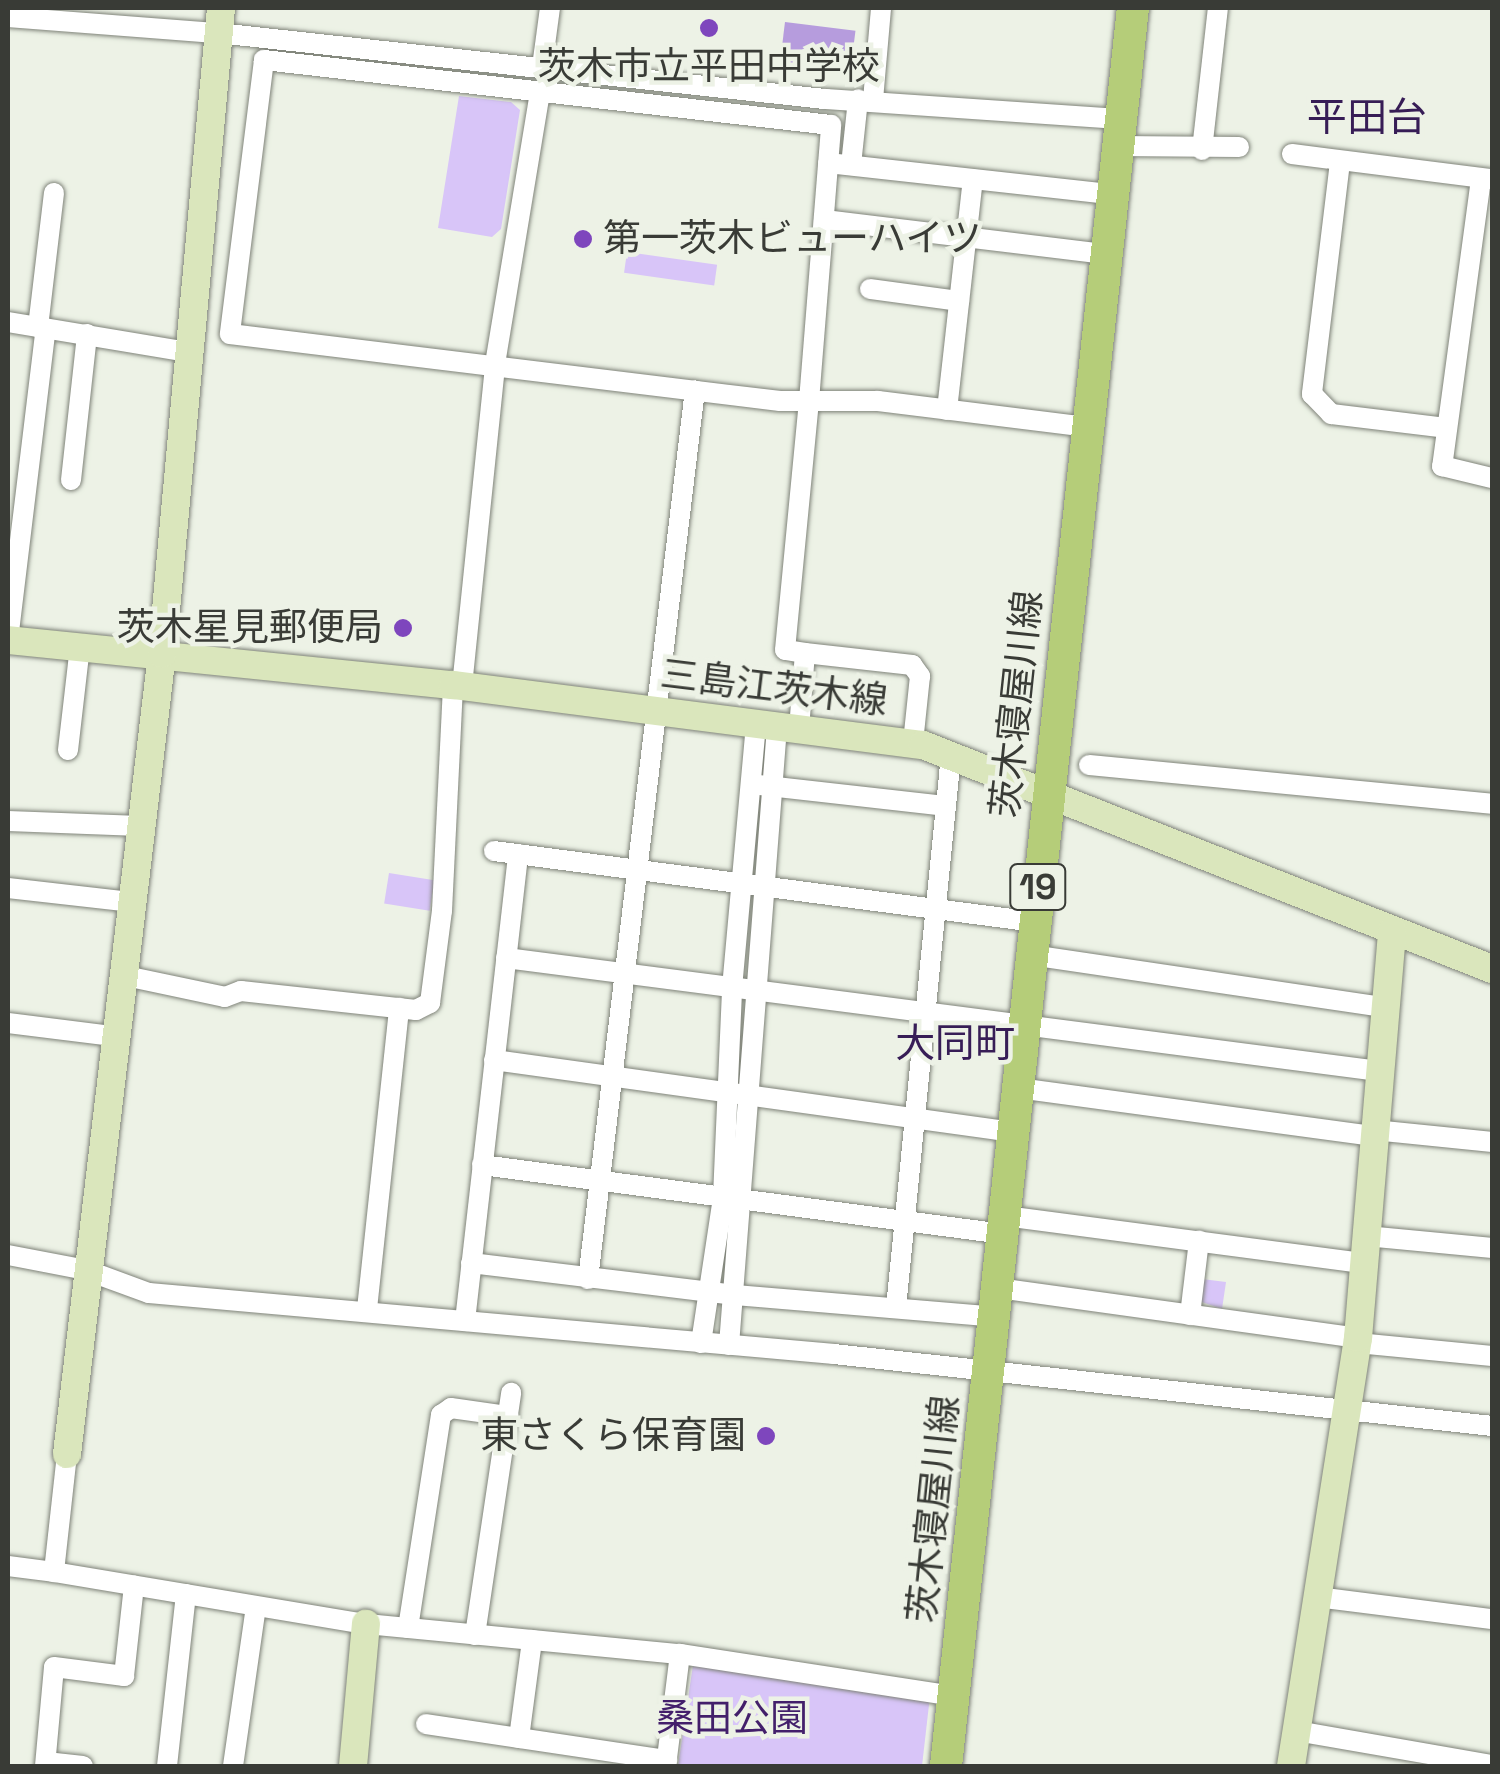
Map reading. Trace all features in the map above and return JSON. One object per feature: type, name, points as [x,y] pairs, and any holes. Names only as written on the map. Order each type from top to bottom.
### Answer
[{"type":"main road","name":"茨木寝屋川線","points":[[946,1766],[1133,8]]},
{"type":"street","points":[[542,67],[550,8]]},
{"type":"street","points":[[851,165],[882,8]]},
{"type":"street","points":[[1202,150],[1218,8]]},
{"type":"street","points":[[8,17],[219,20],[542,67],[865,99],[1118,132],[1202,150],[1239,147]]},
{"type":"street","points":[[54,1572],[113,1036],[162,654],[219,20]]},
{"type":"street","points":[[914,744],[920,676],[912,666],[785,650],[810,401],[831,125],[264,60],[230,334],[695,390],[810,401],[948,410],[1086,427]]},
{"type":"street","points":[[121,975],[225,997],[242,990],[399,1008],[430,1003],[442,910],[457,686],[496,364],[540,91]]},
{"type":"street","points":[[1292,154],[1486,179],[1442,466],[1492,478]]},
{"type":"street","points":[[1340,162],[1312,394],[1332,414],[1446,428]]},
{"type":"street","points":[[828,163],[1111,194]]},
{"type":"street","points":[[948,410],[974,179]]},
{"type":"street","points":[[8,640],[54,193]]},
{"type":"street","points":[[824,220],[1104,254]]},
{"type":"street","points":[[870,289],[959,300]]},
{"type":"street","points":[[8,322],[188,352]]},
{"type":"street","points":[[71,480],[86,334]]},
{"type":"street","points":[[588,1278],[596,1180],[695,390]]},
{"type":"street","name":"三島江茨木線","points":[[8,640],[457,686],[914,744],[1048,792],[1492,969]]},
{"type":"street","points":[[68,750],[80,646]]},
{"type":"street","points":[[729,1345],[745,1200],[732,988],[751,884],[761,785],[777,726],[805,653]]},
{"type":"street","points":[[896,1308],[951,755]]},
{"type":"street","points":[[1089,766],[1492,804]]},
{"type":"street","points":[[761,785],[946,806]]},
{"type":"street","points":[[8,821],[140,826]]},
{"type":"street","points":[[494,851],[1034,922]]},
{"type":"street","points":[[464,1321],[518,854]]},
{"type":"street","points":[[701,1343],[754,990],[751,884]]},
{"type":"street","points":[[8,888],[130,902]]},
{"type":"street","points":[[1291,1766],[1358,1340],[1392,930]]},
{"type":"street","points":[[1031,955],[1386,1007]]},
{"type":"street","points":[[506,958],[1380,1071]]},
{"type":"street","points":[[367,1309],[399,1008]]},
{"type":"street","points":[[8,1023],[113,1036]]},
{"type":"street","points":[[494,1060],[1013,1132]]},
{"type":"street","points":[[1018,1088],[1374,1133],[1492,1142]]},
{"type":"street","points":[[482,1165],[905,1221],[1365,1250],[1492,1248]]},
{"type":"street","points":[[1190,1314],[1199,1242]]},
{"type":"street","points":[[8,1254],[86,1270],[149,1294],[367,1309],[1492,1426]]},
{"type":"street","points":[[471,1263],[734,1295],[896,1308],[996,1302],[1190,1314],[1492,1356]]},
{"type":"street","points":[[475,1635],[511,1392]]},
{"type":"street","points":[[408,1628],[441,1415],[451,1408],[508,1416]]},
{"type":"street","points":[[8,1566],[366,1624],[680,1654],[953,1696]]},
{"type":"street","points":[[83,1766],[46,1764],[54,1667],[124,1676],[134,1586]]},
{"type":"street","points":[[167,1766],[186,1594]]},
{"type":"street","points":[[1317,1597],[1492,1620]]},
{"type":"street","points":[[233,1766],[256,1606]]},
{"type":"street","points":[[353,1766],[366,1624]]},
{"type":"street","points":[[519,1738],[532,1640]]},
{"type":"street","points":[[426,1724],[667,1763],[680,1654]]},
{"type":"street","points":[[1297,1731],[1492,1765]]},
{"type":"green space","points":[[459,96],[511,102],[520,110],[501,229],[492,237],[438,228]]},
{"type":"green space","points":[[627,252],[717,265],[714,285],[624,273]]},
{"type":"green space","points":[[389,873],[434,880],[430,911],[384,904]]},
{"type":"green space","points":[[1202,1279],[1226,1282],[1222,1309],[1199,1301]]},
{"type":"green space","name":"桑田公園","points":[[693,1665],[930,1696],[922,1766],[678,1766]]},
{"type":"shaded area","points":[[785,22],[855,31],[850,72],[780,64]]},
{"type":"place","name":"茨木市立平田中学校","points":[[709,28]]},
{"type":"place","name":"第一茨木ビューハイツ","points":[[583,239]]},
{"type":"place","name":"茨木星見郵便局","points":[[403,628]]},
{"type":"place","name":"東さくら保育園","points":[[766,1436]]},
{"type":"district","name":"平田台","points":[[1367,118]]},
{"type":"district","name":"大同町","points":[[955,1044]]}]
